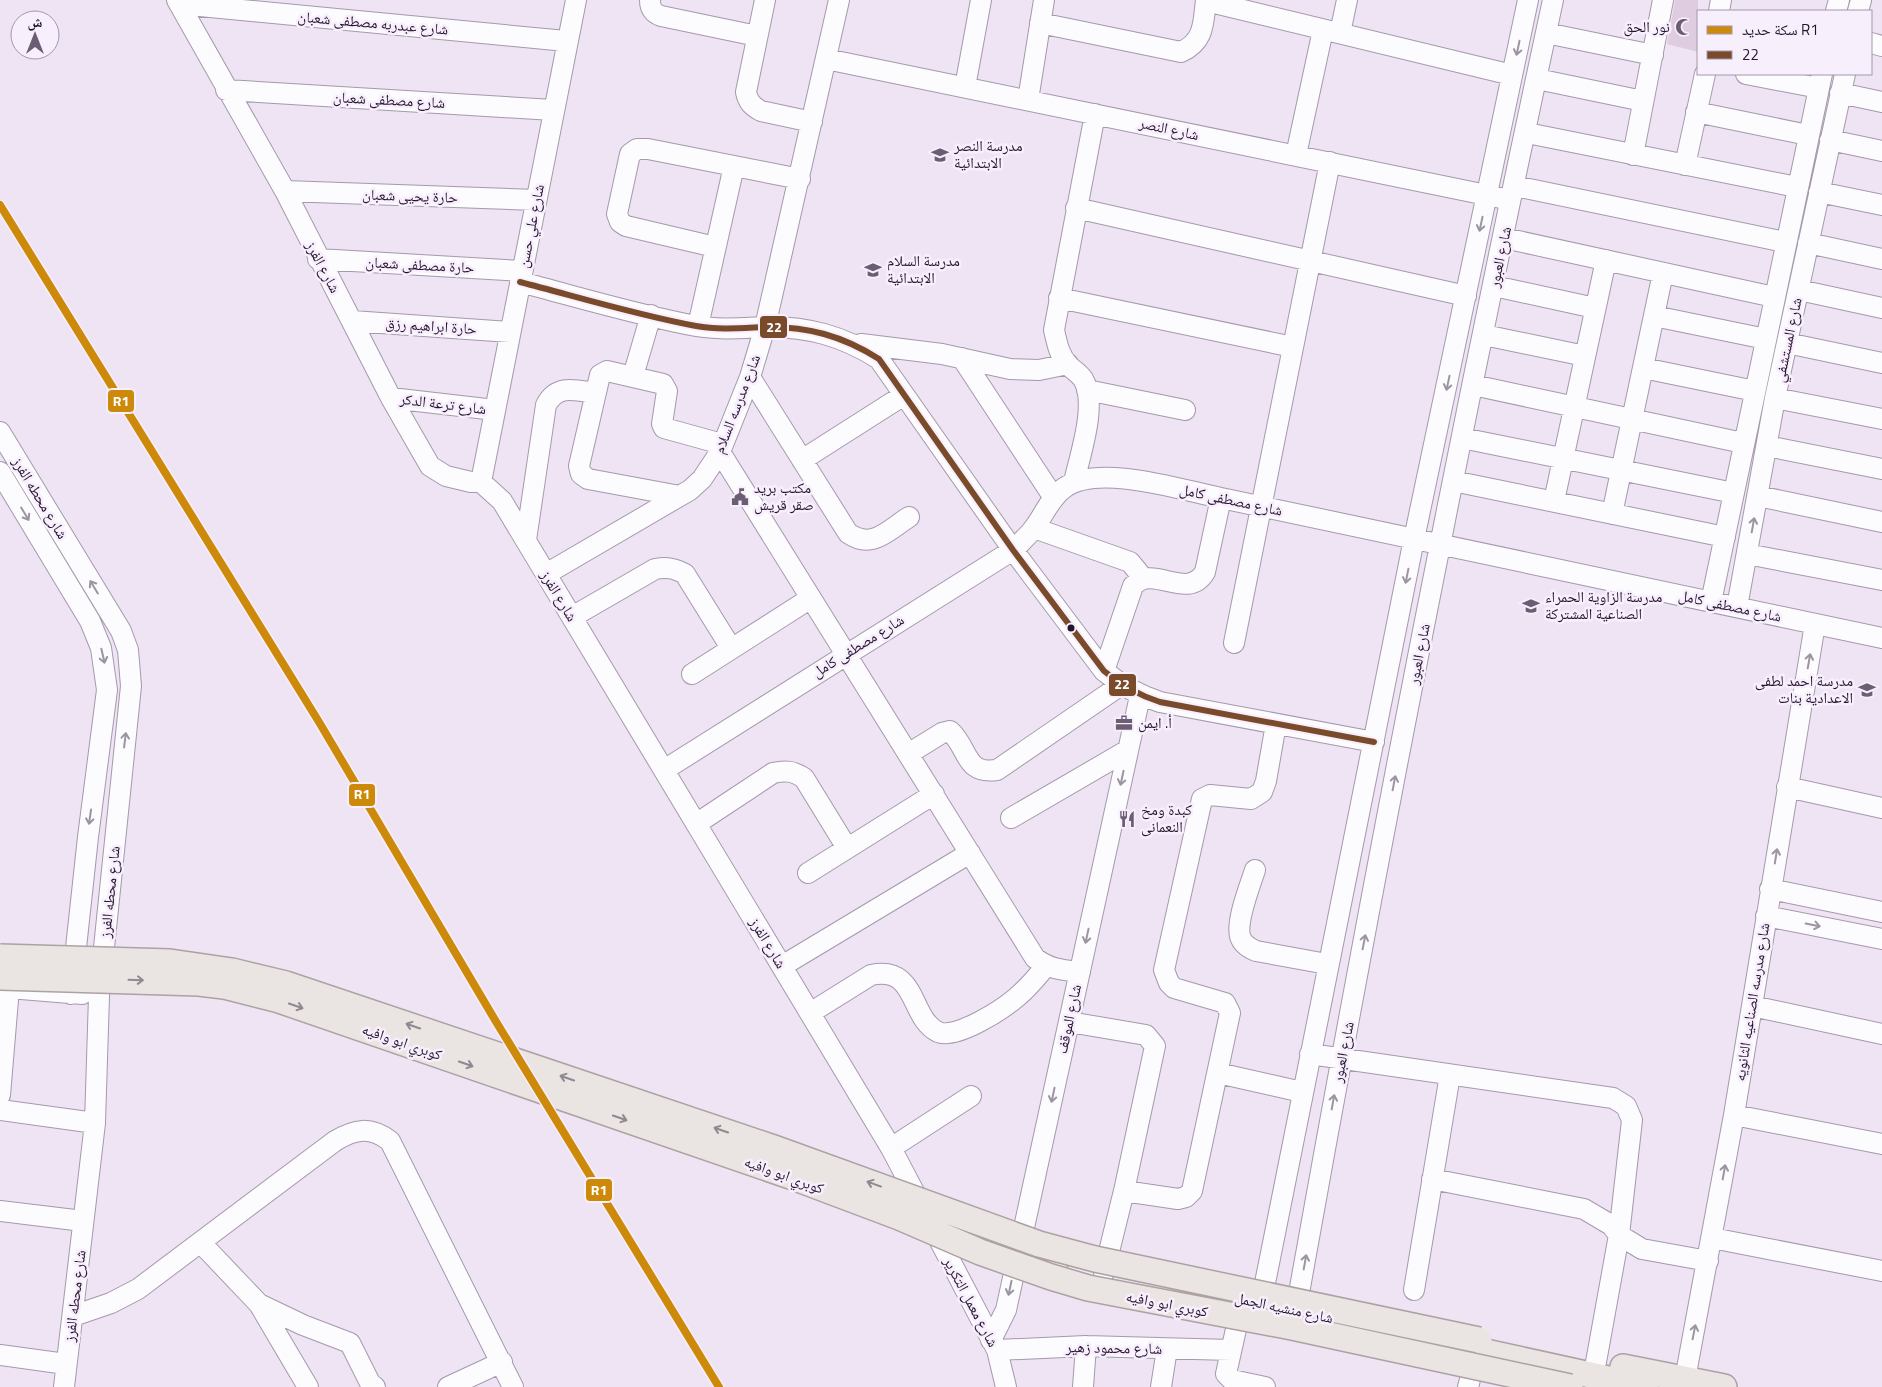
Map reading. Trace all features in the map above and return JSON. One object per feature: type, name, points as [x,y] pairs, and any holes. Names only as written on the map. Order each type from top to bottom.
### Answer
[{"type":"main road","name":"كوبري ابو وافيه","points":[[0,957],[170,962],[209,966],[286,984],[771,1147],[1039,1244],[1095,1259],[1479,1346]]},
{"type":"main road","name":"كوبري ابو وافيه","points":[[3,984],[199,983],[224,986],[279,1000],[790,1176],[899,1218],[997,1259],[1079,1286],[1292,1328],[1570,1387]]},
{"type":"main road","name":"شارع منشيه الجمل","points":[[927,1219],[1019,1250],[1104,1272],[1479,1346],[1645,1387]]},
{"type":"main road","name":"شارع منشيه الجمل","points":[[1479,1346],[1596,1362],[1724,1387]]},
{"type":"street","name":"شارع علي حسن","points":[[481,482],[566,41],[576,0]]},
{"type":"street","points":[[650,0],[650,8],[654,14],[757,36]]},
{"type":"street","points":[[765,0],[746,92],[748,100],[753,107],[760,111],[812,122]]},
{"type":"street","name":"شارع مدرسه السلام","points":[[546,574],[680,496],[702,479],[721,448],[750,377],[765,327],[839,0]]},
{"type":"street","points":[[965,87],[981,0]]},
{"type":"street","points":[[1028,100],[1044,0]]},
{"type":"street","points":[[1040,23],[1182,52],[1193,46],[1200,36],[1206,0],[1512,75]]},
{"type":"street","points":[[1296,155],[1332,31],[1347,0]]},
{"type":"street","name":"شارع العبور","points":[[1265,1387],[1232,1380],[1227,1377],[1231,1350],[1252,1300],[1302,1092],[1414,538],[1528,0]]},
{"type":"street","name":"شارع العبور","points":[[1296,1310],[1341,1058],[1453,481],[1553,0]]},
{"type":"street","points":[[1633,155],[1662,0]]},
{"type":"street","name":"شارع عبدربه مصطفى شعبان","points":[[178,2],[566,41]]},
{"type":"street","name":"شارع الفرز","points":[[178,2],[226,90],[285,191],[318,259],[391,398],[430,466],[446,476],[481,482],[502,501],[891,1148],[927,1219]]},
{"type":"street","points":[[1546,34],[1653,55]]},
{"type":"street","name":"شارع النصر","points":[[826,59],[1488,195],[1514,193],[1785,242]]},
{"type":"street","points":[[1685,165],[1705,75]]},
{"type":"street","points":[[1757,75],[1821,81]]},
{"type":"street","name":"شارع المستشفي","points":[[1737,607],[1775,398],[1845,75]]},
{"type":"street","points":[[1537,79],[1643,101]]},
{"type":"street","name":"شارع المستشفي","points":[[1711,602],[1785,242],[1821,81]]},
{"type":"street","name":"شارع مصطفى شعبان","points":[[226,90],[553,110]]},
{"type":"street","points":[[1840,93],[1882,102]]},
{"type":"street","points":[[1696,112],[1808,135]]},
{"type":"street","points":[[1074,482],[1089,409],[1087,390],[1082,378],[1068,364],[1058,349],[1054,330],[1094,114]]},
{"type":"street","points":[[1526,133],[1797,187]]},
{"type":"street","points":[[1830,140],[1882,151]]},
{"type":"street","points":[[715,247],[626,226],[620,222],[617,214],[630,154],[636,149],[648,149],[800,179]]},
{"type":"street","points":[[1234,643],[1330,162]]},
{"type":"street","points":[[698,326],[734,166]]},
{"type":"street","name":"حارة يحيى شعبان","points":[[285,191],[536,200]]},
{"type":"street","points":[[1819,192],[1882,205]]},
{"type":"street","points":[[1076,208],[1466,296]]},
{"type":"street","points":[[1504,238],[1774,297]]},
{"type":"street","points":[[1808,243],[1882,259]]},
{"type":"street","name":"حارة مصطفى شعبان","points":[[318,259],[521,276],[651,315],[698,326],[730,330],[765,327],[798,328],[827,333],[854,343]]},
{"type":"street","points":[[1554,502],[1606,260]]},
{"type":"street","points":[[1612,514],[1664,273]]},
{"type":"street","points":[[1494,286],[1595,308]]},
{"type":"street","points":[[1799,290],[1882,308]]},
{"type":"street","points":[[1059,298],[1293,347]]},
{"type":"street","points":[[633,376],[651,315]]},
{"type":"street","points":[[1654,316],[1766,339]]},
{"type":"street","name":"حارة ابراهيم رزق","points":[[352,321],[510,332]]},
{"type":"street","points":[[1484,335],[1584,356]]},
{"type":"street","points":[[854,343],[962,358],[1010,369],[1039,370],[1068,364]]},
{"type":"street","points":[[854,343],[879,359],[1013,550],[1104,671],[1121,685],[1140,696],[1160,702],[1374,742]]},
{"type":"street","points":[[1787,343],[1882,363]]},
{"type":"street","points":[[962,358],[1054,498]]},
{"type":"street","points":[[1643,368],[1755,391]]},
{"type":"street","points":[[680,496],[588,479],[581,474],[579,466],[595,393],[599,378],[603,372],[659,382],[666,387],[668,396],[662,424],[664,428],[721,448],[811,598],[1035,958],[1046,966],[1059,970],[1080,972]]},
{"type":"street","points":[[750,377],[848,533],[858,540],[871,541],[909,517]]},
{"type":"street","points":[[1473,385],[1743,443]]},
{"type":"street","points":[[526,540],[546,405],[551,396],[558,391],[567,389],[595,393]]},
{"type":"street","points":[[1087,390],[1185,410]]},
{"type":"street","points":[[802,460],[904,395]]},
{"type":"street","name":"شارع ترعة الدكر","points":[[391,398],[495,410]]},
{"type":"street","points":[[1775,398],[1882,419]]},
{"type":"street","name":"شارع محطه الفرز","points":[[2,438],[122,631],[128,650],[130,686],[99,996],[95,1123],[64,1387]]},
{"type":"street","points":[[1462,438],[1734,493]]},
{"type":"street","points":[[1767,446],[1882,469]]},
{"type":"street","name":"شارع محطه الفرز","points":[[0,472],[98,635],[105,664],[107,690],[71,994]]},
{"type":"street","name":"شارع مصطفى كامل","points":[[664,770],[1013,550],[1034,528],[1054,498],[1074,482],[1089,477],[1119,478],[1262,506],[1882,638]]},
{"type":"street","points":[[1453,481],[1725,537]]},
{"type":"street","points":[[1758,496],[1882,522]]},
{"type":"street","points":[[1104,671],[1133,586],[1141,580],[1154,579],[1184,585],[1190,584],[1202,577],[1205,572],[1221,498]]},
{"type":"street","points":[[1034,528],[1130,562],[1139,573],[1141,580]]},
{"type":"street","points":[[1747,554],[1882,580]]},
{"type":"street","points":[[572,617],[655,569],[665,567],[676,569],[685,574],[731,648]]},
{"type":"street","points":[[692,674],[811,598]]},
{"type":"street","name":"شارع مدرسه الصناعيه الثانويه","points":[[1685,1379],[1734,1115],[1815,624]]},
{"type":"street","points":[[908,754],[942,732],[950,731],[972,766],[988,771],[996,770],[1121,685]]},
{"type":"street","name":"شارع الموقف","points":[[994,1345],[1006,1310],[1140,696]]},
{"type":"street","points":[[1124,1191],[1178,1199],[1186,1197],[1192,1191],[1230,1019],[1229,1008],[1219,1001],[1174,988],[1169,984],[1164,970],[1202,799],[1210,794],[1251,799],[1262,792],[1266,781],[1276,724]]},
{"type":"street","points":[[1011,818],[1128,750]]},
{"type":"street","points":[[98,760],[122,763]]},
{"type":"street","points":[[696,824],[774,773],[784,770],[794,772],[804,778],[847,848]]},
{"type":"street","points":[[1788,786],[1882,808]]},
{"type":"street","points":[[808,873],[934,794]]},
{"type":"street","points":[[782,966],[970,853]]},
{"type":"street","points":[[1255,870],[1240,926],[1240,937],[1246,946],[1256,951],[1327,964]]},
{"type":"street","points":[[1770,888],[1882,912]]},
{"type":"street","points":[[1766,916],[1882,939]]},
{"type":"street","points":[[810,1013],[871,975],[892,974],[901,980],[930,1026],[938,1032],[949,1035],[960,1032],[1016,998],[1046,966]]},
{"type":"street","points":[[0,1095],[3,984],[99,996]]},
{"type":"street","points":[[1752,1006],[1882,1034]]},
{"type":"street","points":[[1069,1022],[1146,1035],[1155,1046],[1124,1191],[1104,1272]]},
{"type":"street","points":[[1310,1054],[1613,1098],[1626,1106],[1632,1120],[1619,1235],[1596,1362]]},
{"type":"street","points":[[1218,1073],[1302,1092]]},
{"type":"street","points":[[1414,1290],[1450,1075]]},
{"type":"street","points":[[891,1148],[971,1096]]},
{"type":"street","points":[[0,1110],[95,1123]]},
{"type":"street","points":[[1734,1115],[1882,1144]]},
{"type":"street","points":[[73,1316],[111,1303],[138,1289],[335,1141],[351,1132],[367,1129],[380,1134],[390,1141],[513,1387]]},
{"type":"street","points":[[1432,1179],[1584,1210],[1611,1225],[1619,1235],[1642,1249],[1708,1261]]},
{"type":"street","points":[[0,1211],[83,1221]]},
{"type":"street","name":"شارع معمل التكرير","points":[[927,1219],[994,1345],[1006,1387]]},
{"type":"street","points":[[1712,1238],[1882,1271]]},
{"type":"street","points":[[201,1243],[259,1304],[308,1387]]},
{"type":"street","points":[[259,1304],[302,1325],[350,1343],[370,1383],[375,1387]]},
{"type":"street","name":"شارع محمود زهير","points":[[994,1345],[1231,1350]]},
{"type":"street","points":[[1083,1387],[1086,1346]]},
{"type":"street","points":[[1468,1387],[1479,1346]]},
{"type":"street","points":[[1161,1387],[1167,1349]]},
{"type":"street","points":[[0,1355],[66,1364]]},
{"type":"street","points":[[448,1387],[502,1362]]},
{"type":"building","name":"نور الحق","points":[[1675,0],[1698,0],[1697,52],[1667,44]]},
{"type":"rail line","name":"R1","points":[[0,205],[319,722],[495,1020],[719,1387]]},
{"type":"transit line","name":"22","points":[[520,282],[674,322],[722,328],[795,328],[824,334],[865,351],[879,359],[1013,550],[1104,671],[1124,686],[1160,702],[1374,742]]},
{"type":"place","name":"نور الحق","points":[[1684,27]]},
{"type":"place","name":"مدرسة النصر الابتدائية","points":[[940,155]]},
{"type":"place","name":"مدرسة السلام الابتدائية","points":[[873,270]]},
{"type":"place","name":"مكتب بريد صقر قريش","points":[[740,497]]},
{"type":"place","name":"مدرسة الزاوية الحمراء الصناعية المشتركة","points":[[1531,606]]},
{"type":"place","name":"مدرسة احمد لطفى الاعدادية بنات","points":[[1867,690]]},
{"type":"place","name":"أ. ايمن","points":[[1124,723]]},
{"type":"place","name":"كبدة ومخ النعمانى","points":[[1127,819]]}]
